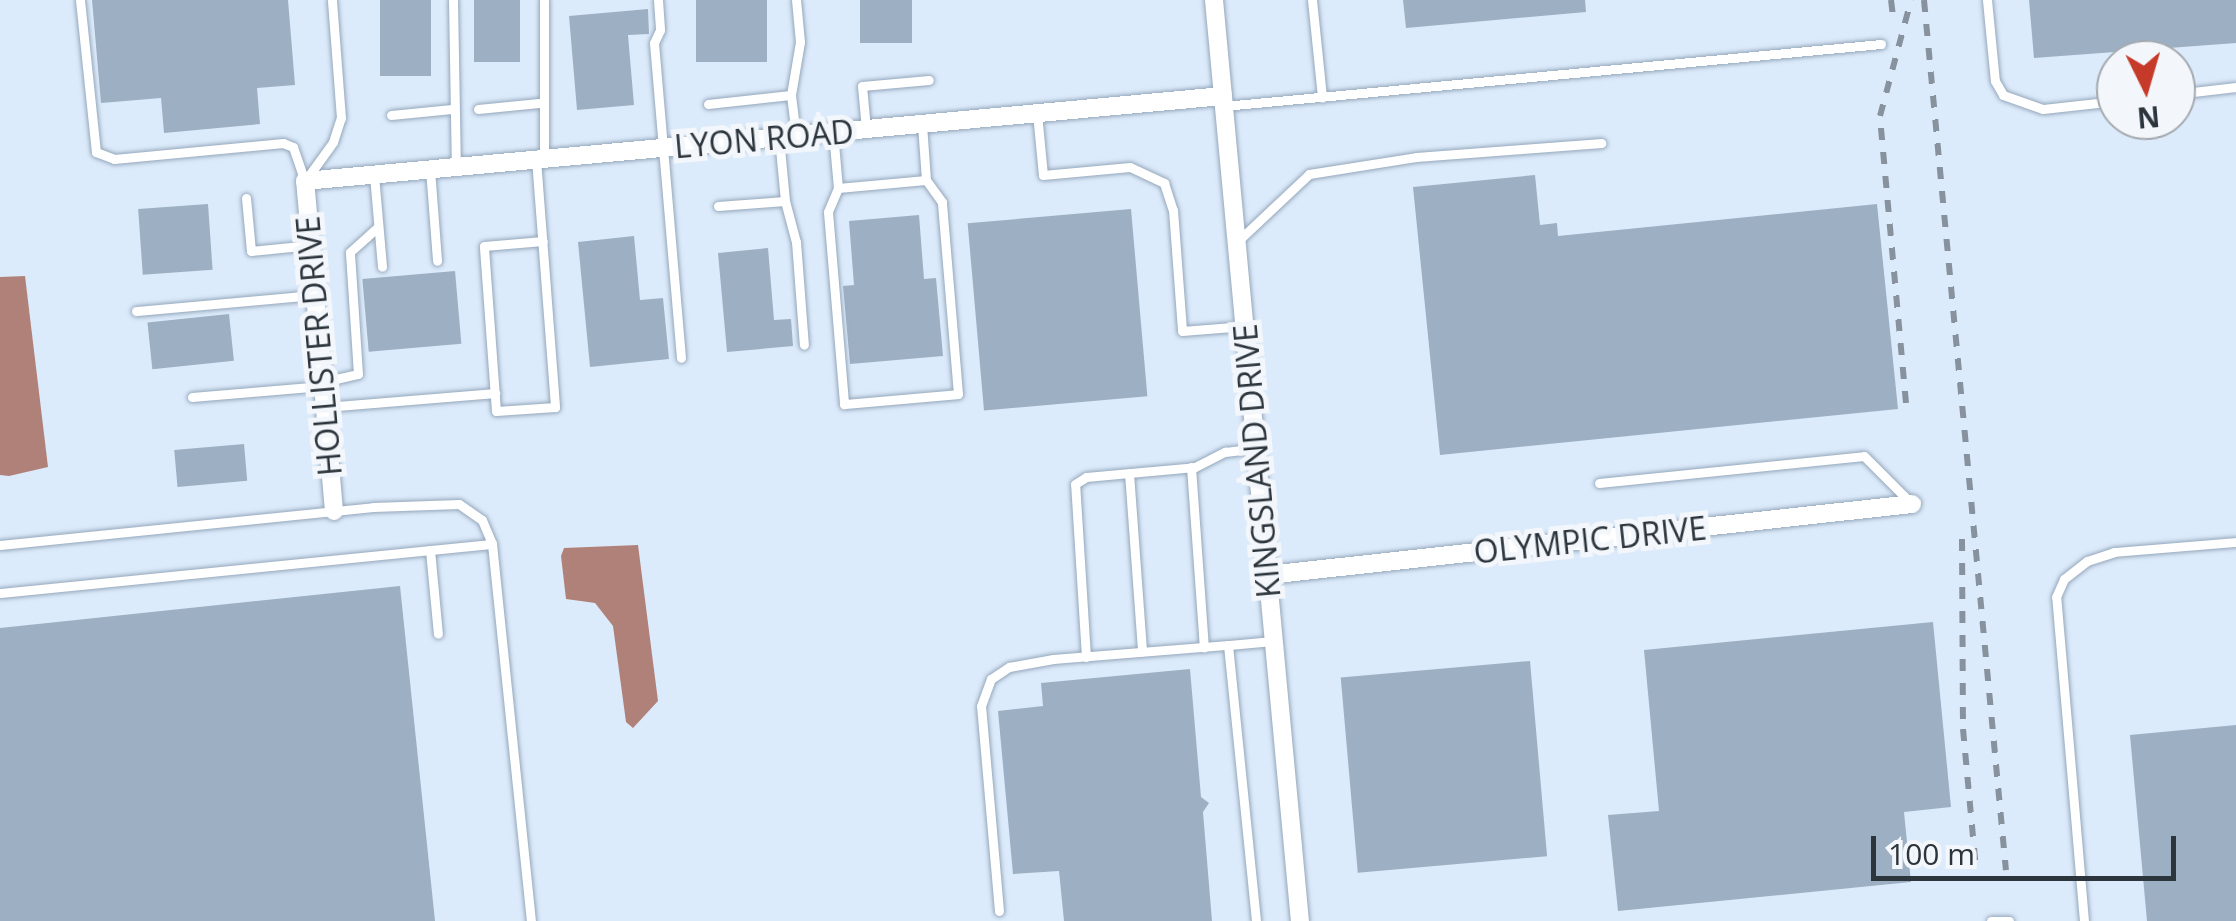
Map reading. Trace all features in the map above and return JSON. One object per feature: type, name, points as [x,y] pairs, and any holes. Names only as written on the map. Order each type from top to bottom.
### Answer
[{"type":"street","name":"KINGSLAND DRIVE","points":[[1214,0],[1300,921]]},
{"type":"street","name":"LYON ROAD","points":[[305,181],[1037,113],[1224,101]]},
{"type":"street","name":"HOLLISTER DRIVE","points":[[305,181],[334,511]]},
{"type":"street","name":"OLYMPIC DRIVE","points":[[1268,575],[1912,504]]},
{"type":"lane","points":[[80,0],[96,152],[114,159],[283,143],[292,147],[305,181]]},
{"type":"lane","points":[[305,181],[334,142],[341,118],[332,0]]},
{"type":"lane","points":[[452,0],[457,64],[450,80],[456,167]]},
{"type":"lane","points":[[542,241],[484,246],[496,411],[555,406],[542,241],[539,103],[548,52],[544,0]]},
{"type":"lane","points":[[658,0],[660,30],[654,43],[680,358]]},
{"type":"lane","points":[[796,0],[800,42],[784,201],[796,242],[804,345]]},
{"type":"lane","points":[[1312,0],[1322,97]]},
{"type":"lane","points":[[1987,0],[1995,81],[2003,95],[2043,109],[2096,103]]},
{"type":"lane","points":[[1224,101],[1322,97],[1881,44]]},
{"type":"lane","points":[[866,129],[862,86],[929,80]]},
{"type":"lane","points":[[2196,92],[2236,87]]},
{"type":"lane","points":[[708,104],[792,94]]},
{"type":"lane","points":[[478,109],[539,103]]},
{"type":"lane","points":[[391,115],[452,109]]},
{"type":"lane","points":[[1037,113],[1043,175],[1130,167],[1152,172],[1164,183],[1173,210],[1182,331],[1245,326]]},
{"type":"lane","points":[[832,132],[838,188],[828,212],[844,404],[958,394],[942,202],[926,180],[922,124]]},
{"type":"lane","points":[[1237,242],[1309,174],[1416,156],[1601,143]]},
{"type":"lane","points":[[430,169],[437,261]]},
{"type":"lane","points":[[374,174],[382,267]]},
{"type":"lane","points":[[838,188],[926,180]]},
{"type":"lane","points":[[246,198],[251,251],[311,245]]},
{"type":"lane","points":[[718,206],[784,201]]},
{"type":"lane","points":[[192,398],[323,384],[358,374],[350,252],[378,226]]},
{"type":"lane","points":[[136,311],[315,295]]},
{"type":"lane","points":[[325,407],[495,393]]},
{"type":"lane","points":[[1086,657],[1072,490],[1080,478],[1191,467],[1225,452],[1256,448]]},
{"type":"lane","points":[[1599,483],[1864,456],[1912,504]]},
{"type":"lane","points":[[1191,467],[1204,648]]},
{"type":"lane","points":[[1130,472],[1142,652]]},
{"type":"lane","points":[[0,545],[334,511],[460,504],[482,520],[492,544],[531,921]]},
{"type":"lane","points":[[2084,921],[2056,598],[2064,579],[2114,552],[2236,542]]},
{"type":"lane","points":[[0,593],[492,544]]},
{"type":"lane","points":[[430,550],[438,634]]},
{"type":"lane","points":[[998,911],[982,706],[991,679],[1009,667],[1274,641]]},
{"type":"lane","points":[[1228,645],[1256,921]]},
{"type":"lane","points":[[1990,921],[2009,921]]},
{"type":"shaded area","points":[[25,276],[48,467],[9,476],[0,475],[0,277]]},
{"type":"shaded area","points":[[638,545],[658,701],[633,728],[626,722],[613,626],[595,603],[566,599],[561,556],[564,548]]},
{"type":"building","points":[[92,0],[288,0],[295,85],[257,88],[260,124],[164,133],[161,98],[101,103]]},
{"type":"building","points":[[380,0],[431,0],[431,76],[380,76]]},
{"type":"building","points":[[474,0],[520,0],[520,62],[474,62]]},
{"type":"building","points":[[696,0],[767,0],[767,62],[696,62]]},
{"type":"building","points":[[860,0],[912,0],[912,43],[860,43]]},
{"type":"building","points":[[1403,0],[1585,0],[1586,12],[1406,28]]},
{"type":"building","points":[[2029,0],[2236,0],[2236,43],[2196,46],[2196,40],[2096,40],[2096,53],[2034,58]]},
{"type":"building","points":[[648,9],[649,34],[628,35],[634,105],[577,110],[569,16]]},
{"type":"building","points":[[1535,175],[1540,225],[1557,223],[1558,236],[1877,204],[1898,409],[1440,455],[1413,187]]},
{"type":"building","points":[[208,204],[213,270],[143,275],[138,209]]},
{"type":"building","points":[[1131,209],[1147,396],[984,411],[968,223]]},
{"type":"building","points":[[919,215],[924,279],[936,278],[943,356],[850,364],[843,286],[854,285],[849,221]]},
{"type":"building","points":[[634,236],[640,300],[663,298],[669,359],[590,367],[578,242]]},
{"type":"building","points":[[768,248],[774,320],[791,319],[793,346],[727,352],[718,253]]},
{"type":"building","points":[[455,271],[461,344],[369,352],[362,279]]},
{"type":"building","points":[[229,314],[234,361],[152,369],[147,323]]},
{"type":"building","points":[[244,444],[247,481],[177,487],[174,450]]},
{"type":"building","points":[[400,586],[435,921],[0,921],[0,628]]},
{"type":"building","points":[[1933,622],[1951,807],[1904,812],[1911,882],[1618,911],[1608,815],[1659,811],[1644,650]]},
{"type":"building","points":[[1530,661],[1547,856],[1358,873],[1341,678]]},
{"type":"building","points":[[1190,669],[1201,797],[1209,803],[1203,812],[1212,921],[1064,921],[1059,871],[1013,874],[998,711],[1043,706],[1041,683]]},
{"type":"building","points":[[2236,725],[2236,921],[2147,921],[2130,735]]},
{"type":"railway","points":[[1891,0],[1893,17]]},
{"type":"railway","points":[[1906,403],[1880,116],[1911,0]]},
{"type":"railway","points":[[1924,0],[2006,870]]},
{"type":"railway","points":[[1962,539],[1963,729],[1976,869]]}]
